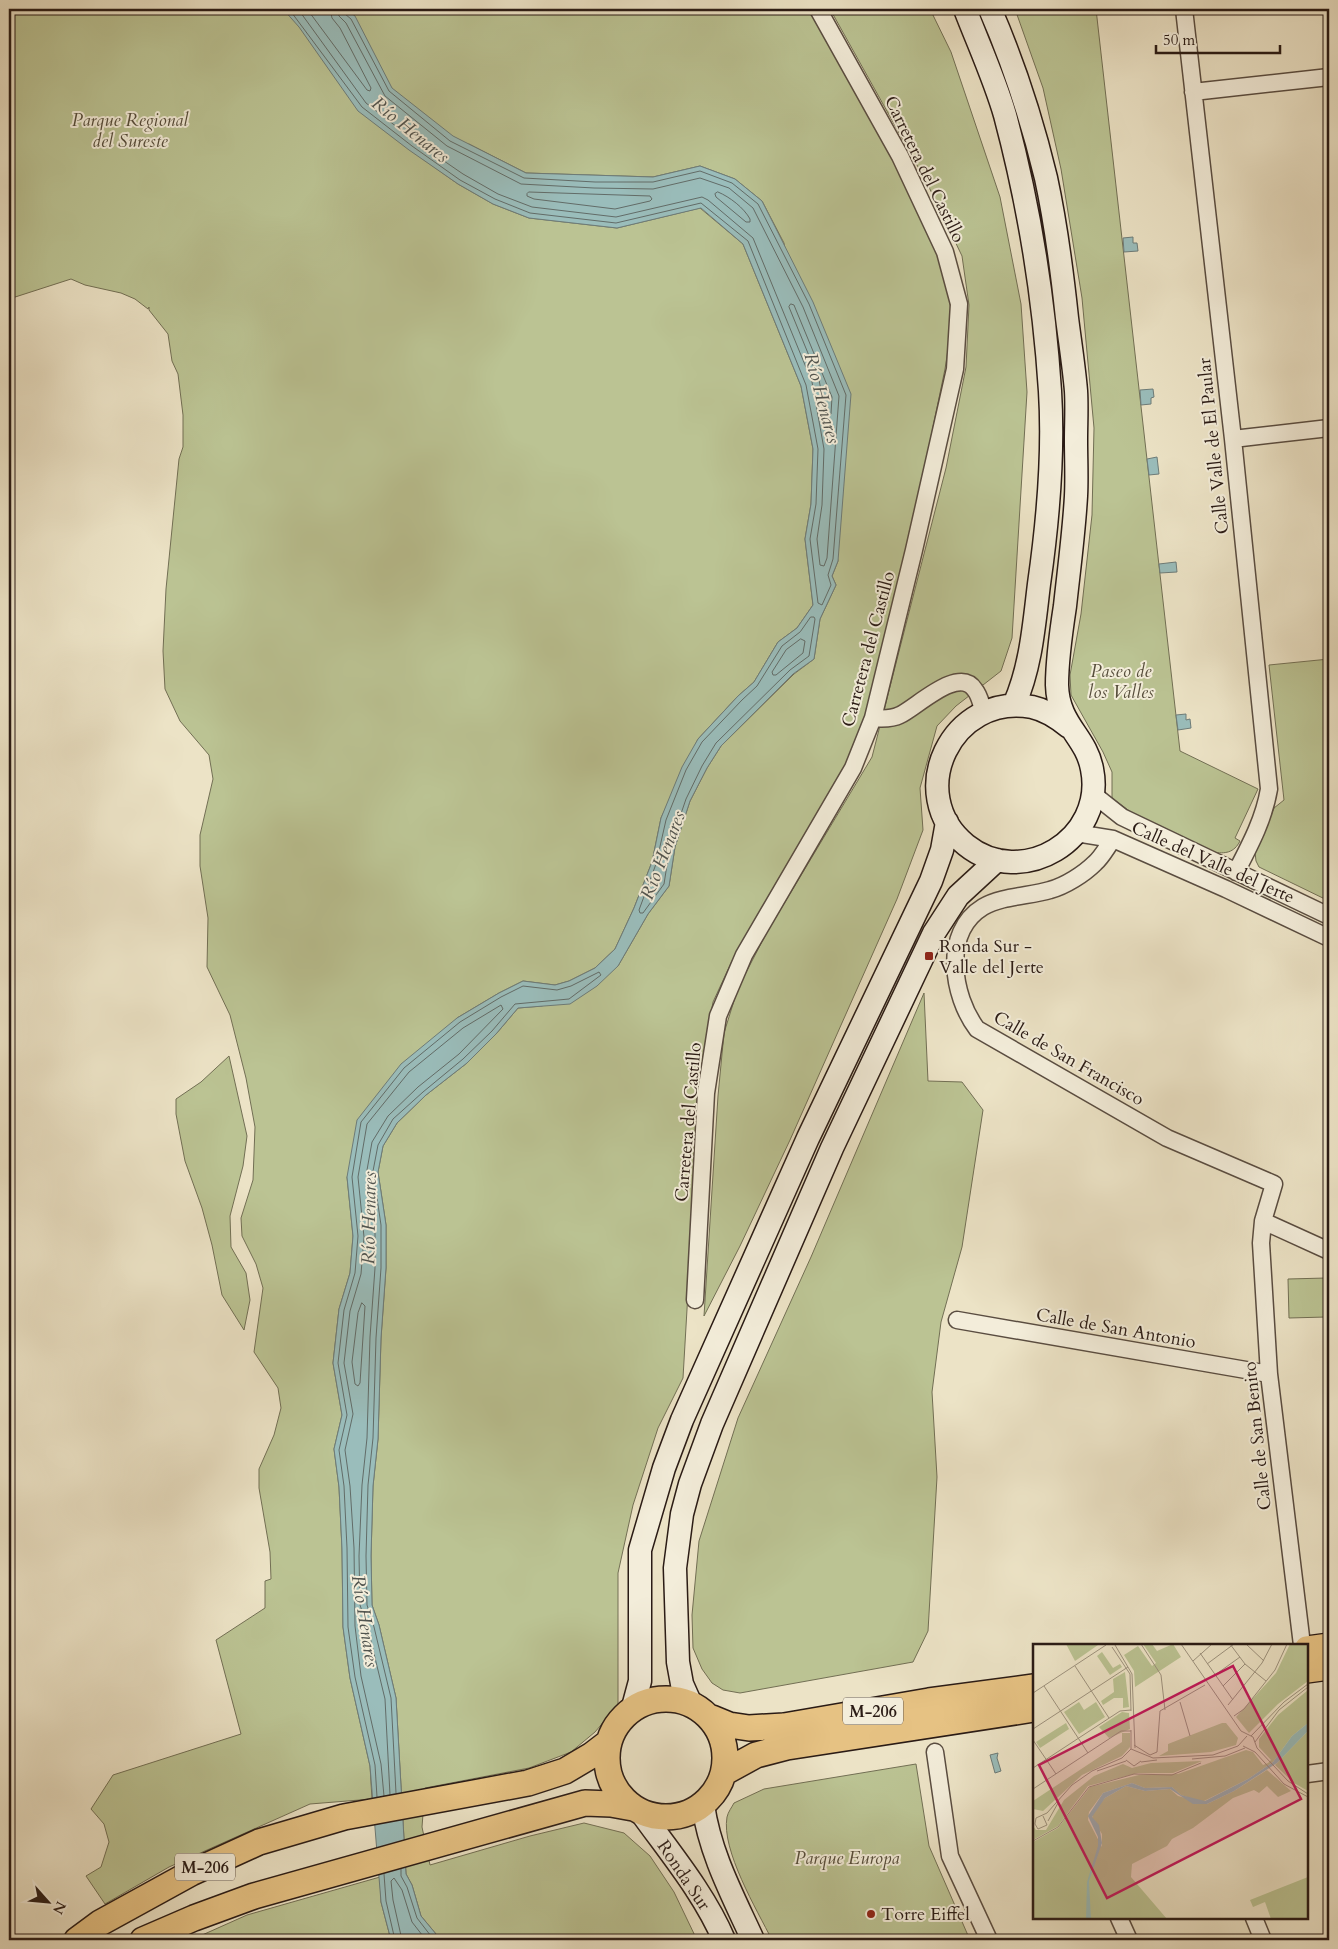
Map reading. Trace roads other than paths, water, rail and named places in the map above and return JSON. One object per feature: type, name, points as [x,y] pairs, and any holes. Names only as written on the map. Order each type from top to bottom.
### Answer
[{"type":"main road","points":[[965,9],[1004,114],[1029,219],[1050,392],[1050,470],[1042,563],[1028,663],[1023,685],[1014,705]]},
{"type":"main road","points":[[990,9],[1013,64],[1030,117],[1046,180],[1059,248],[1076,394],[1076,494],[1058,655],[1057,688],[1061,711],[1069,727],[1084,746],[1092,769],[1093,794],[1084,821],[1076,833],[1066,844],[1040,858],[1026,862],[996,860],[982,855],[956,835],[947,822],[938,798],[938,772],[946,747],[962,726],[993,708],[1014,705],[1047,712],[1069,727]]},
{"type":"main road","points":[[633,1708],[640,1681],[640,1550],[664,1468],[682,1420],[808,1138],[931,881],[942,850],[947,822]]},
{"type":"main road","points":[[690,1702],[682,1684],[678,1662],[675,1568],[682,1514],[693,1475],[712,1424],[832,1148],[934,933],[958,896],[996,860]]},
{"type":"main road","points":[[1308,1649],[1329,1646]]},
{"type":"main road","points":[[1308,1670],[1329,1667]]},
{"type":"main road","name":"M-206","points":[[637,1810],[622,1798],[608,1772],[606,1757],[609,1742],[618,1722],[633,1708],[661,1698],[690,1702],[712,1718],[729,1725],[749,1728],[784,1726],[929,1701],[1033,1687]]},
{"type":"main road","name":"M-206","points":[[725,1772],[756,1755],[787,1747],[1033,1708]]},
{"type":"main road","name":"M-206","points":[[143,1940],[194,1918],[254,1896],[585,1803],[611,1804],[637,1810],[650,1816],[669,1818],[687,1814],[703,1805],[717,1790],[725,1772],[725,1744],[712,1718]]},
{"type":"main road","name":"M-206","points":[[77,1940],[100,1923],[191,1873],[259,1842],[344,1817],[458,1794],[528,1783],[565,1771],[609,1742]]},
{"type":"main road","name":"Ronda Sur","points":[[703,1805],[712,1848],[725,1881],[753,1940]]},
{"type":"main road","name":"Ronda Sur","points":[[637,1810],[685,1872],[724,1940]]},
{"type":"street","name":"Carretera del Castillo","points":[[695,1300],[706,1093],[718,1016],[744,955],[853,768],[873,718],[955,369],[959,304],[946,252],[900,156],[818,9]]},
{"type":"street","name":"Calle Valle de El Paular","points":[[1184,9],[1233,439],[1270,789],[1259,827],[1236,872]]},
{"type":"street","points":[[1193,92],[1329,77]]},
{"type":"street","points":[[1233,439],[1329,428]]},
{"type":"street","points":[[873,718],[899,716],[938,690],[960,682],[966,683],[975,689],[984,712]]},
{"type":"street","name":"Calle del Valle del Jerte","points":[[1093,794],[1115,812],[1144,828],[1329,916]]},
{"type":"street","name":"Calle del Valle del Jerte","points":[[1076,833],[1113,839],[1226,889],[1329,938]]},
{"type":"street","name":"Calle de San Francisco","points":[[1113,839],[1096,863],[1079,876],[1050,890],[1020,895],[984,907],[968,921],[957,939],[954,966],[968,1017],[977,1029],[1167,1138],[1274,1184],[1263,1221]]},
{"type":"street","points":[[1263,1221],[1329,1251]]},
{"type":"street","name":"Calle de San Benito","points":[[1263,1221],[1262,1243],[1269,1374],[1302,1644]]},
{"type":"street","name":"Calle de San Antonio","points":[[956,1320],[1269,1374]]},
{"type":"street","points":[[935,1752],[950,1856],[989,1940]]},
{"type":"street","points":[[1308,1774],[1329,1771]]},
{"type":"street","points":[[1119,1919],[1129,1940]]},
{"type":"street","points":[[1254,1919],[1264,1940]]},
{"type":"water","name":"Río Henares","points":[[283,9],[346,9],[355,16],[392,88],[453,136],[526,173],[653,177],[700,166],[735,179],[762,201],[813,302],[851,394],[838,561],[832,576],[836,585],[820,619],[814,659],[793,674],[721,746],[690,801],[675,847],[669,886],[648,914],[618,966],[597,986],[570,1004],[518,1008],[496,1034],[467,1063],[426,1095],[397,1123],[383,1146],[378,1172],[386,1225],[386,1268],[381,1338],[378,1439],[373,1486],[372,1605],[379,1625],[396,1698],[406,1874],[412,1885],[421,1916],[441,1940],[391,1940],[381,1902],[370,1766],[350,1678],[343,1627],[339,1487],[334,1449],[342,1415],[333,1363],[339,1309],[350,1273],[353,1236],[347,1177],[357,1120],[401,1064],[457,1018],[523,981],[555,985],[569,981],[595,968],[615,949],[652,862],[661,818],[682,767],[698,739],[738,696],[754,682],[778,642],[797,628],[813,605],[805,539],[811,504],[813,449],[801,386],[743,244],[701,208],[617,228],[529,218],[493,204],[458,184],[358,111],[299,27]]},
{"type":"water","points":[[1133,237],[1133,243],[1137,243],[1138,251],[1124,252],[1123,238]]},
{"type":"water","points":[[1153,389],[1154,397],[1151,398],[1151,404],[1141,405],[1140,390]]},
{"type":"water","points":[[1157,457],[1159,474],[1149,475],[1147,459]]},
{"type":"water","points":[[1176,562],[1177,572],[1160,573],[1159,564]]},
{"type":"water","points":[[1186,714],[1186,720],[1190,719],[1191,728],[1178,730],[1176,715]]},
{"type":"water","points":[[998,1753],[997,1758],[1001,1771],[995,1773],[990,1755]]},
{"type":"place","name":"Ronda Sur - Valle del Jerte","points":[[929,956]]},
{"type":"place","name":"Torre Eiffel","points":[[871,1914]]},
{"type":"park label","name":"Parque Regional del Sureste","points":[[130,130]]},
{"type":"park label","name":"Paseo de los Valles","points":[[1121,681]]},
{"type":"park label","name":"Parque Europa","points":[[847,1858]]}]
